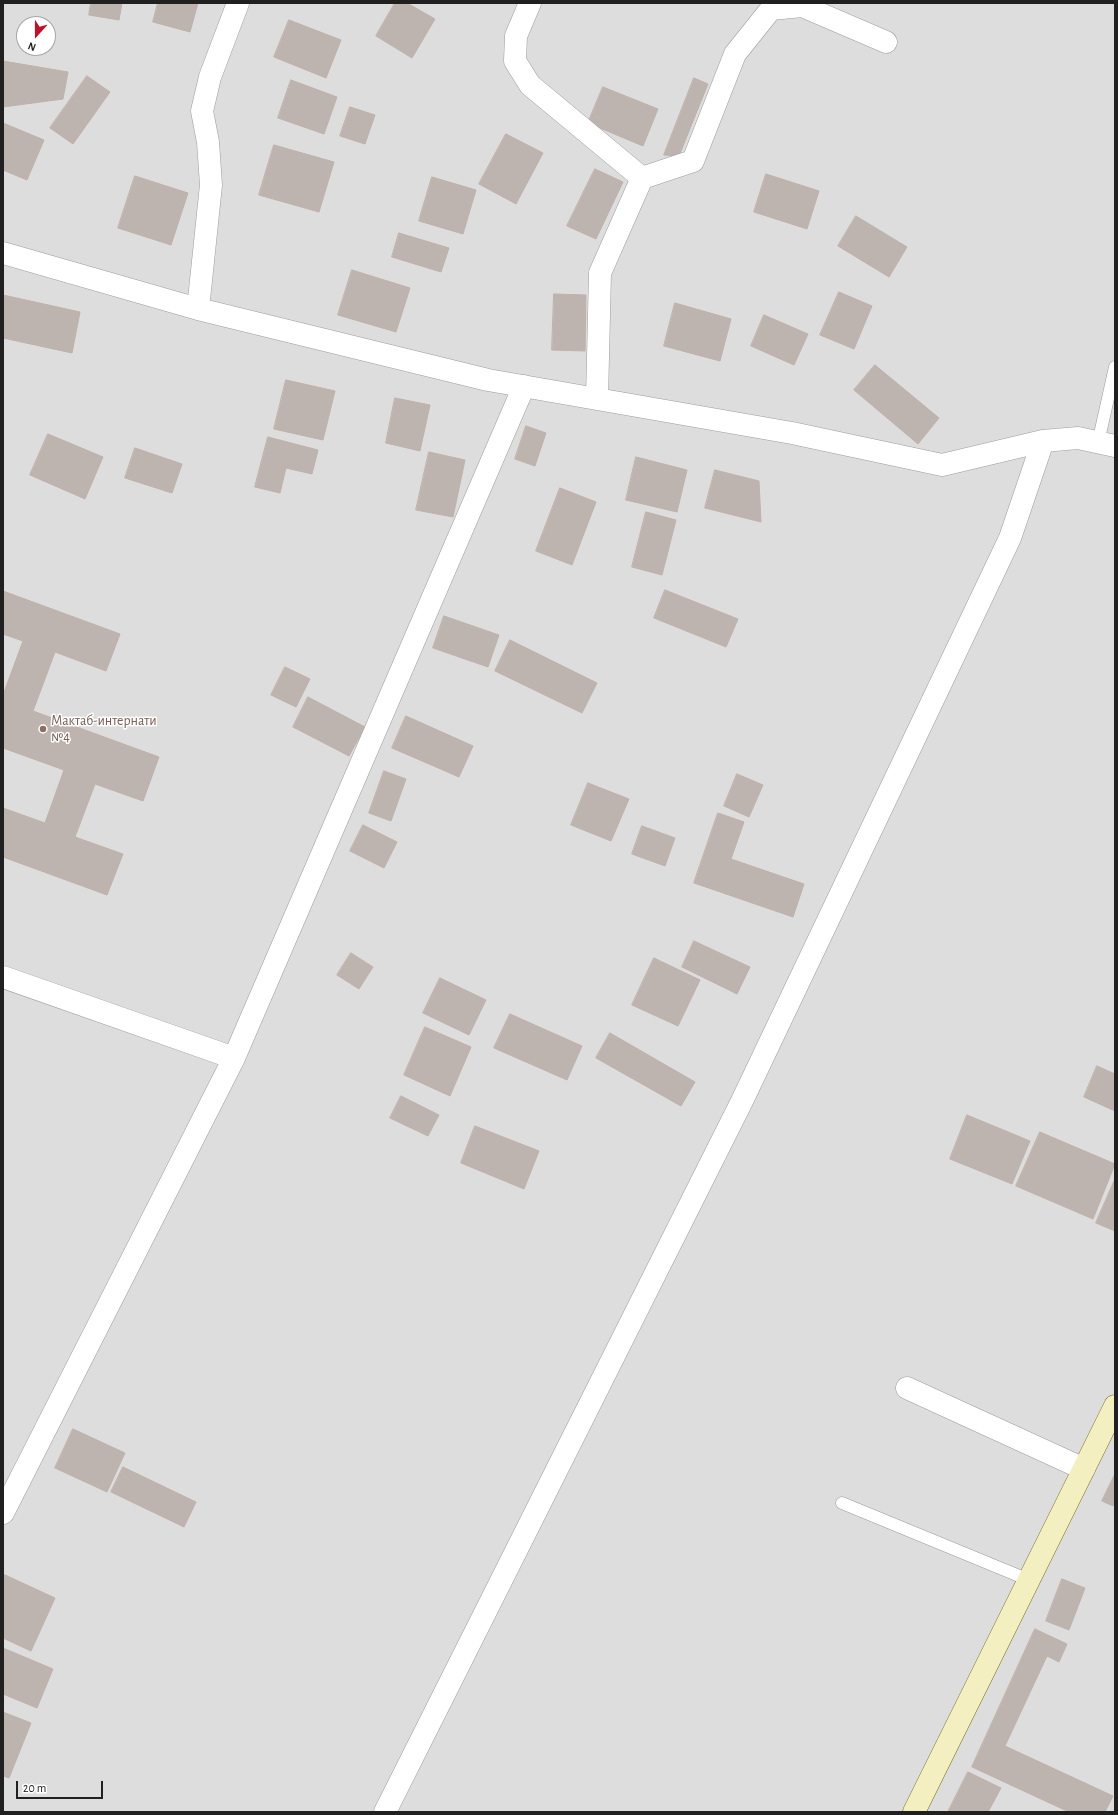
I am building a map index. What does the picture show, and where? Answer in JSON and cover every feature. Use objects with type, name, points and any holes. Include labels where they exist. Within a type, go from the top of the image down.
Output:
[{"type":"street","points":[[198,310],[211,185],[208,142],[202,110],[210,77],[238,3]]},
{"type":"street","points":[[530,3],[516,36],[515,61],[530,85],[642,178]]},
{"type":"street","points":[[597,399],[600,274],[642,178],[693,161],[735,54],[771,9],[802,6],[886,42]]},
{"type":"street","points":[[3,254],[198,310],[488,380],[792,433],[942,465],[1042,441],[1078,438],[1107,444]]},
{"type":"street","points":[[3,1513],[234,1058],[524,386]]},
{"type":"street","points":[[386,1812],[745,1094],[1010,538],[1042,441]]},
{"type":"street","points":[[3,977],[234,1058]]},
{"type":"street","points":[[907,1388],[1084,1469]]},
{"type":"street","points":[[914,1812],[1115,1406]]},
{"type":"lane","points":[[1107,444],[1115,367]]},
{"type":"lane","points":[[842,1502],[1029,1580]]},
{"type":"shaded area","points":[[3,3],[1115,3],[1115,1812],[3,1812]]},
{"type":"building","points":[[91,3],[122,3],[119,20],[89,15]]},
{"type":"building","points":[[158,3],[198,3],[190,32],[153,22]]},
{"type":"building","points":[[395,3],[407,3],[435,19],[412,58],[376,36]]},
{"type":"building","points":[[289,20],[341,40],[326,78],[274,57]]},
{"type":"building","points":[[3,61],[68,72],[63,99],[3,107]]},
{"type":"building","points":[[87,76],[110,92],[73,144],[50,128]]},
{"type":"building","points":[[694,78],[708,84],[679,156],[664,155]]},
{"type":"building","points":[[291,80],[337,97],[324,134],[278,118]]},
{"type":"building","points":[[603,87],[658,109],[643,146],[588,123]]},
{"type":"building","points":[[350,107],[375,115],[365,144],[340,136]]},
{"type":"building","points":[[3,123],[44,140],[27,180],[3,170]]},
{"type":"building","points":[[506,134],[543,153],[516,204],[479,184]]},
{"type":"building","points":[[274,145],[334,162],[319,212],[259,195]]},
{"type":"building","points":[[595,169],[623,182],[596,239],[567,226]]},
{"type":"building","points":[[766,174],[819,191],[807,229],[754,212]]},
{"type":"building","points":[[135,176],[188,193],[171,245],[118,228]]},
{"type":"building","points":[[432,177],[476,190],[463,234],[419,221]]},
{"type":"building","points":[[856,216],[907,247],[889,277],[838,246]]},
{"type":"building","points":[[399,233],[449,248],[441,272],[392,257]]},
{"type":"building","points":[[352,270],[410,288],[396,332],[338,315]]},
{"type":"building","points":[[839,292],[872,306],[854,349],[820,335]]},
{"type":"building","points":[[554,294],[586,295],[585,351],[552,350]]},
{"type":"building","points":[[3,295],[80,312],[72,353],[3,338]]},
{"type":"building","points":[[675,303],[731,319],[720,361],[664,346]]},
{"type":"building","points":[[764,315],[808,334],[794,365],[751,346]]},
{"type":"building","points":[[875,365],[939,418],[918,444],[854,390]]},
{"type":"building","points":[[286,380],[335,391],[323,440],[274,429]]},
{"type":"building","points":[[395,398],[430,405],[420,451],[386,443]]},
{"type":"building","points":[[526,426],[546,433],[535,466],[515,459]]},
{"type":"building","points":[[48,434],[103,457],[85,499],[30,475]]},
{"type":"building","points":[[268,437],[318,450],[312,474],[286,468],[280,493],[255,487]]},
{"type":"building","points":[[135,448],[182,464],[172,493],[125,478]]},
{"type":"building","points":[[429,452],[465,460],[453,517],[416,510]]},
{"type":"building","points":[[636,457],[687,470],[677,512],[626,500]]},
{"type":"building","points":[[715,470],[759,481],[761,522],[705,508]]},
{"type":"building","points":[[560,488],[596,502],[572,565],[536,551]]},
{"type":"building","points":[[646,512],[676,520],[662,575],[632,567]]},
{"type":"building","points":[[665,590],[738,619],[726,647],[654,618]]},
{"type":"building","name":"Мактаб-интернати №4","points":[[3,591],[120,634],[106,671],[55,652],[33,711],[159,757],[143,801],[95,784],[75,837],[123,854],[107,895],[3,857],[3,808],[45,823],[64,770],[3,748],[3,695],[23,641],[3,634]]},
{"type":"building","points":[[444,616],[499,635],[488,667],[433,648]]},
{"type":"building","points":[[510,640],[597,683],[582,713],[495,671]]},
{"type":"building","points":[[285,667],[310,679],[296,707],[271,695]]},
{"type":"building","points":[[308,697],[365,727],[349,756],[293,727]]},
{"type":"building","points":[[406,716],[473,746],[459,777],[392,748]]},
{"type":"building","points":[[384,771],[406,779],[391,821],[369,813]]},
{"type":"building","points":[[737,774],[763,785],[749,817],[724,806]]},
{"type":"building","points":[[588,783],[629,799],[611,841],[571,825]]},
{"type":"building","points":[[718,813],[744,822],[731,859],[804,884],[793,917],[694,883]]},
{"type":"building","points":[[363,825],[397,842],[384,868],[350,851]]},
{"type":"building","points":[[642,826],[675,838],[665,866],[632,854]]},
{"type":"building","points":[[694,941],[750,967],[737,994],[682,967]]},
{"type":"building","points":[[351,953],[373,967],[359,989],[337,975]]},
{"type":"building","points":[[654,958],[700,980],[678,1026],[632,1005]]},
{"type":"building","points":[[440,978],[486,1000],[469,1035],[423,1013]]},
{"type":"building","points":[[510,1014],[582,1046],[567,1080],[494,1048]]},
{"type":"building","points":[[425,1027],[471,1047],[450,1096],[404,1075]]},
{"type":"building","points":[[610,1033],[695,1082],[681,1106],[596,1058]]},
{"type":"building","points":[[1097,1066],[1115,1074],[1115,1111],[1084,1097]]},
{"type":"building","points":[[401,1096],[439,1115],[428,1136],[390,1118]]},
{"type":"building","points":[[967,1115],[1030,1141],[1012,1184],[950,1159]]},
{"type":"building","points":[[475,1126],[539,1151],[524,1189],[461,1163]]},
{"type":"building","points":[[1040,1132],[1115,1164],[1093,1219],[1016,1186]]},
{"type":"building","points":[[1115,1179],[1115,1231],[1096,1223]]},
{"type":"building","points":[[73,1429],[125,1453],[107,1492],[55,1468]]},
{"type":"building","points":[[123,1467],[196,1502],[184,1527],[111,1492]]},
{"type":"building","points":[[1115,1474],[1115,1501],[1113,1506],[1102,1501]]},
{"type":"building","points":[[3,1574],[55,1598],[31,1651],[3,1638]]},
{"type":"building","points":[[1062,1579],[1085,1588],[1069,1630],[1046,1621]]},
{"type":"building","points":[[1035,1629],[1067,1644],[1059,1662],[1047,1656],[1005,1746],[1113,1796],[1105,1812],[1069,1812],[972,1767]]},
{"type":"building","points":[[3,1648],[53,1669],[37,1708],[3,1694]]},
{"type":"building","points":[[3,1712],[31,1723],[9,1778],[3,1776]]},
{"type":"building","points":[[968,1772],[1001,1788],[988,1812],[948,1812]]},
{"type":"place","name":"Мактаб-интернати №4","points":[[43,729]]}]
